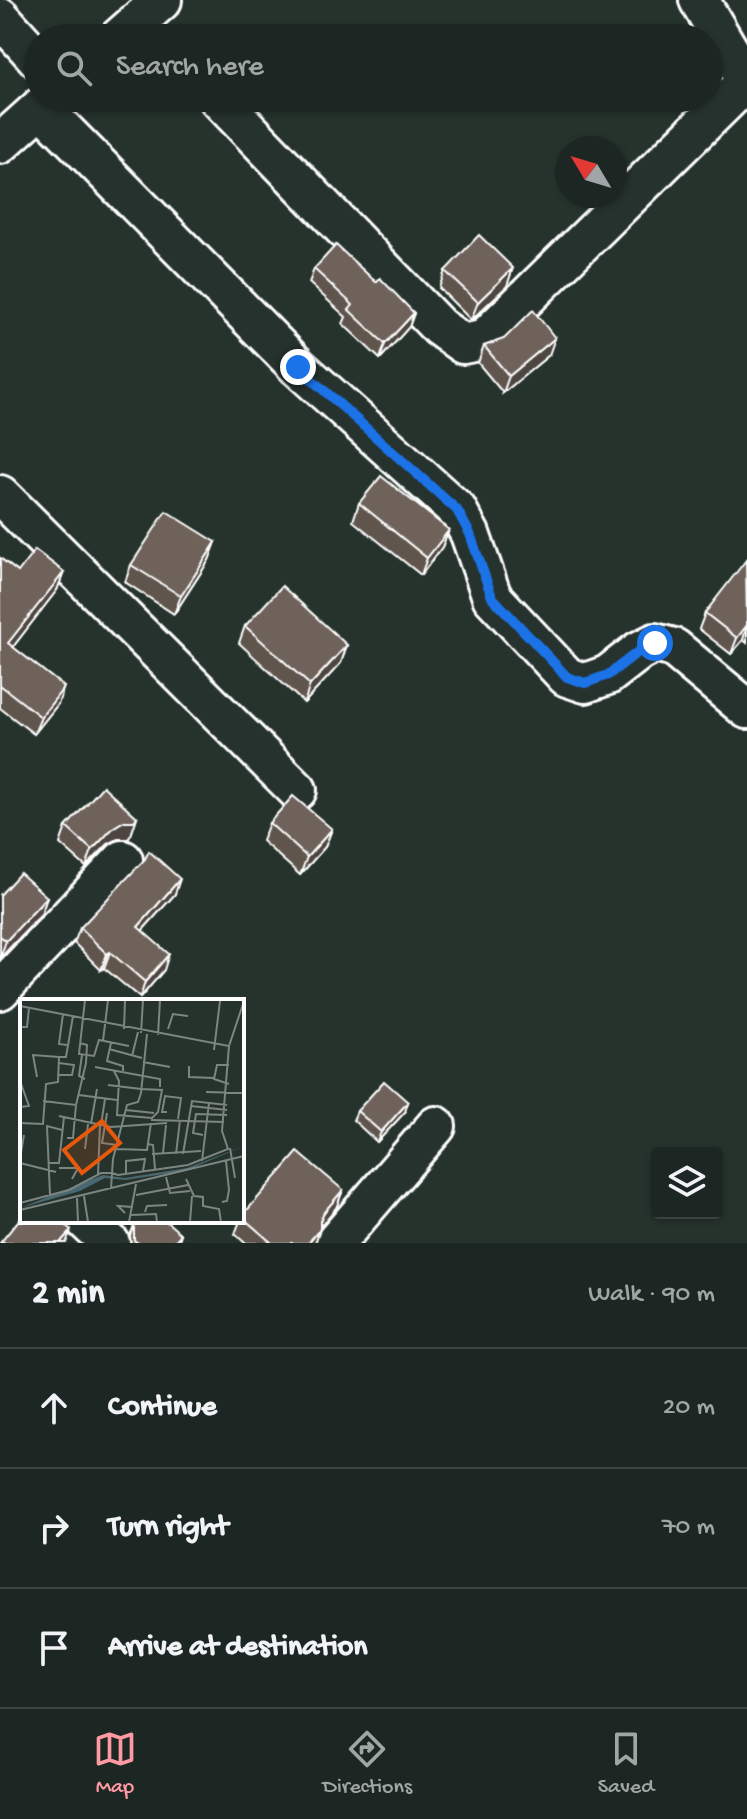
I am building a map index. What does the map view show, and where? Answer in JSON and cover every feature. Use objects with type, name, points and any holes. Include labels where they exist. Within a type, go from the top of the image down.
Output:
[{"type":"street","points":[[699,0],[713,24]]},
{"type":"street","points":[[0,17],[24,44]]},
{"type":"street","points":[[723,40],[747,81],[723,105]]},
{"type":"street","points":[[0,144],[36,112]]},
{"type":"street","points":[[55,112],[298,367],[457,510],[470,534],[492,597],[567,677],[585,683],[608,675],[655,643],[674,648],[747,709]]},
{"type":"street","points":[[232,112],[439,327],[463,344],[483,340],[715,112]]},
{"type":"street","points":[[0,495],[297,790]]},
{"type":"street","points":[[0,990],[123,860]]},
{"type":"street","points":[[335,1243],[436,1126]]},
{"type":"street","points":[[88,1223],[110,1243]]},
{"type":"building","points":[[479,235],[513,268],[478,302],[445,271]]},
{"type":"building","points":[[336,245],[376,282],[380,278],[414,313],[385,344],[349,310],[353,305],[314,269]]},
{"type":"building","points":[[533,310],[555,338],[509,376],[484,346],[504,339]]},
{"type":"building","points":[[381,476],[449,530],[427,558],[359,503]]},
{"type":"building","points":[[166,511],[216,542],[181,596],[131,565]]},
{"type":"building","points":[[35,550],[64,572],[8,643],[64,687],[41,717],[0,685],[0,558],[18,572]]},
{"type":"building","points":[[746,560],[747,625],[737,638],[705,613]]},
{"type":"building","points":[[282,586],[347,645],[310,685],[245,626]]},
{"type":"building","points":[[103,786],[137,817],[134,821],[124,821],[114,827],[92,850],[66,827]]},
{"type":"building","points":[[293,796],[332,829],[307,857],[269,823]]},
{"type":"building","points":[[149,851],[180,879],[138,927],[169,954],[145,982],[110,952],[107,954],[80,928]]},
{"type":"building","points":[[20,873],[47,897],[6,941],[0,936],[0,895]]},
{"type":"building","points":[[384,1081],[408,1102],[381,1132],[357,1111]]},
{"type":"building","points":[[298,1152],[343,1190],[324,1212],[320,1229],[308,1243],[272,1243],[244,1219],[244,1214]]},
{"type":"building","points":[[20,1218],[20,1223],[63,1223],[71,1230],[60,1243],[0,1243]]},
{"type":"building","points":[[136,1223],[168,1223],[181,1234],[173,1243],[138,1243],[134,1240]]},
{"type":"route","points":[[298,367],[457,510],[470,534],[492,597],[567,677],[585,683],[608,675],[655,643]]}]
